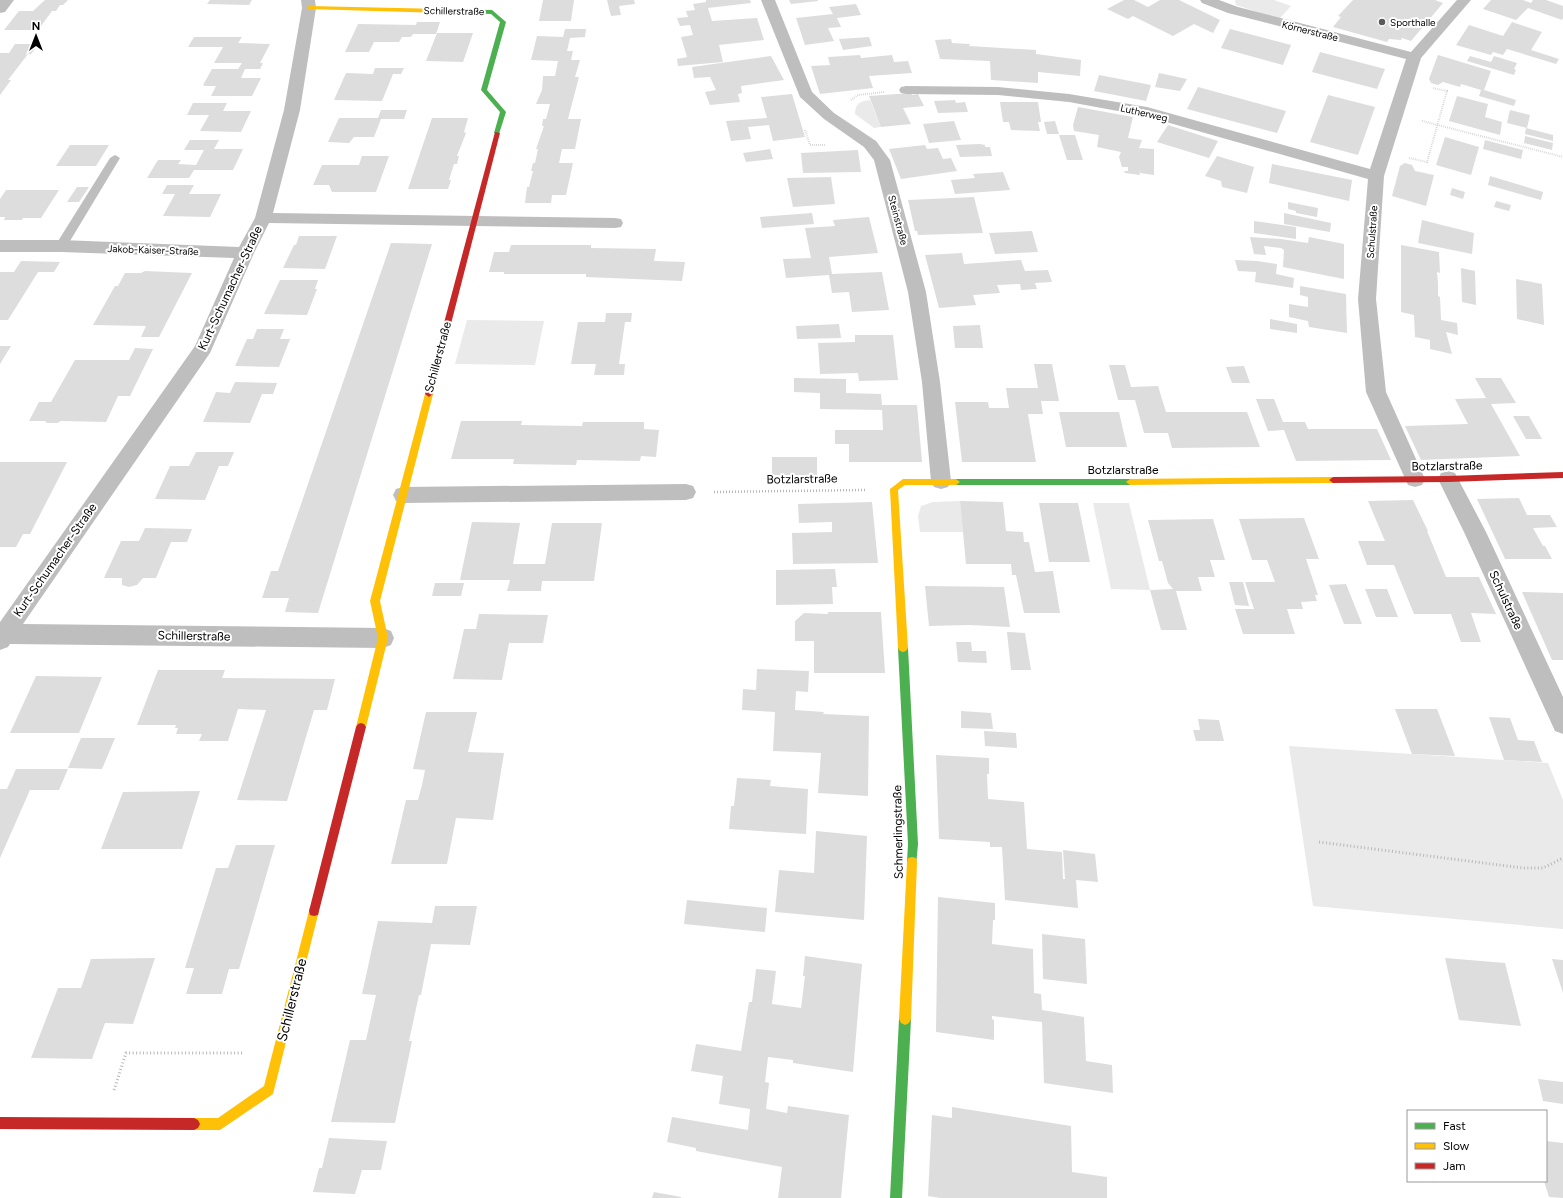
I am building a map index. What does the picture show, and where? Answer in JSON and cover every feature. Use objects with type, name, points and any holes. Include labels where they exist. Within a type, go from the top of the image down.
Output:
[{"type":"street","name":"Steinstraße","points":[[768,0],[805,94],[829,116],[870,144],[882,160],[917,292],[931,382],[941,481]]},
{"type":"street","name":"Körnerstraße","points":[[1207,0],[1247,14],[1414,57]]},
{"type":"street","name":"Schulstraße","points":[[1414,479],[1376,392],[1367,299],[1376,176],[1414,57],[1464,0]]},
{"type":"street","name":"Kurt-Schumacher-Straße","points":[[2,637],[203,348],[244,253],[263,218],[292,110],[308,4]]},
{"type":"street","name":"Schillerstraße","points":[[0,1123],[220,1124],[269,1090],[383,638],[375,601],[474,220],[504,112],[484,90],[503,22],[492,12],[308,4]]},
{"type":"street","name":"Lutherweg","points":[[906,90],[998,91],[1069,98],[1148,112],[1376,176]]},
{"type":"street","points":[[263,218],[615,222]]},
{"type":"street","name":"Jakob-Kaiser-Straße","points":[[0,246],[61,246],[244,253]]},
{"type":"street","name":"Botzlarstraße","points":[[894,489],[903,482],[941,481],[1168,482],[1448,479],[1563,475]]},
{"type":"street","name":"Schulstraße","points":[[1448,479],[1563,723]]},
{"type":"street","name":"Schmerlingstraße","points":[[894,489],[913,844],[896,1198]]},
{"type":"street","points":[[403,495],[686,492]]},
{"type":"street","name":"Schillerstraße","points":[[2,637],[383,638]]},
{"type":"lane","points":[[61,246],[115,158]]},
{"type":"path","points":[[1384,152],[1427,162],[1447,91],[1406,82]]},
{"type":"path","points":[[829,116],[858,95],[906,90]]},
{"type":"path","points":[[1396,114],[1563,157]]},
{"type":"path","name":"Botzlarstraße","points":[[686,492],[894,489]]},
{"type":"path","points":[[1319,842],[1523,868],[1543,868],[1563,858]]},
{"type":"path","points":[[102,1124],[126,1053],[278,1053]]},
{"type":"shaded area","points":[[1235,0],[1274,0],[1291,6],[1279,19],[1236,5]]},
{"type":"shaded area","points":[[870,100],[881,127],[874,128],[855,114],[856,107],[859,103]]},
{"type":"shaded area","points":[[467,320],[544,321],[535,365],[455,364]]},
{"type":"shaded area","points":[[960,501],[963,532],[920,532],[918,516],[921,506],[933,502]]},
{"type":"shaded area","points":[[1093,503],[1129,503],[1150,590],[1111,589]]},
{"type":"shaded area","points":[[1289,746],[1548,763],[1563,800],[1563,929],[1313,906]]},
{"type":"building","points":[[45,0],[68,0],[63,5],[60,5],[56,11],[52,11],[38,30],[4,30],[19,11],[33,11]]},
{"type":"building","points":[[210,0],[252,0],[249,5],[207,4]]},
{"type":"building","points":[[543,0],[574,0],[571,21],[539,21]]},
{"type":"building","points":[[607,0],[634,0],[635,4],[619,6],[621,15],[611,16]]},
{"type":"building","points":[[706,0],[750,0],[751,3],[708,8],[712,21],[757,18],[764,40],[719,45],[723,62],[678,66],[677,59],[687,57],[681,37],[693,35],[690,25],[680,26],[677,18],[688,17],[686,11],[695,10],[693,4],[706,2]]},
{"type":"building","points":[[789,0],[818,0],[818,1],[791,4]]},
{"type":"building","points":[[1124,0],[1134,0],[1148,7],[1160,0],[1179,0],[1220,20],[1213,33],[1194,24],[1173,36],[1133,16],[1128,19],[1107,9]]},
{"type":"building","name":"Sporthalle","points":[[1353,0],[1435,0],[1443,3],[1411,41],[1402,38],[1401,40],[1389,39],[1387,42],[1333,27],[1341,17],[1338,16]]},
{"type":"building","points":[[1491,0],[1523,0],[1531,3],[1533,0],[1546,0],[1563,6],[1563,18],[1562,20],[1528,8],[1516,20],[1483,9]]},
{"type":"building","points":[[856,4],[861,15],[837,18],[841,27],[828,28],[834,41],[805,45],[796,18],[833,14],[829,7]]},
{"type":"building","points":[[417,22],[440,22],[436,34],[413,34],[411,37],[402,37],[399,42],[374,42],[369,52],[345,52],[358,24],[416,25]]},
{"type":"building","points":[[1512,22],[1542,32],[1531,50],[1559,59],[1556,64],[1507,49],[1503,55],[1493,52],[1491,55],[1456,45],[1469,25],[1503,36]]},
{"type":"building","points":[[565,29],[586,29],[585,37],[570,38],[567,51],[573,51],[571,60],[580,60],[575,77],[579,77],[568,119],[581,119],[575,149],[562,149],[559,163],[573,163],[566,195],[552,195],[551,203],[525,203],[527,187],[529,187],[533,171],[531,171],[533,163],[535,163],[538,149],[536,149],[544,126],[542,126],[543,119],[546,119],[550,104],[536,104],[542,90],[543,76],[555,76],[558,61],[531,60],[537,36],[563,37]]},
{"type":"building","points":[[1230,29],[1291,45],[1283,65],[1221,48]]},
{"type":"building","points":[[437,33],[473,33],[463,62],[426,61]]},
{"type":"building","points":[[194,37],[242,37],[238,43],[270,44],[260,63],[263,63],[260,69],[245,69],[241,78],[261,78],[252,96],[211,96],[216,86],[203,85],[212,69],[238,69],[242,63],[214,63],[223,47],[188,47]]},
{"type":"building","points":[[869,37],[872,46],[843,50],[839,39]]},
{"type":"building","points":[[951,39],[952,43],[970,44],[969,46],[1036,50],[1036,54],[1081,60],[1080,76],[1038,72],[1038,83],[991,80],[990,61],[940,59],[935,40]]},
{"type":"building","points":[[15,44],[39,44],[31,54],[28,54],[8,80],[11,80],[0,95],[0,53],[9,53]]},
{"type":"building","points":[[1320,52],[1385,69],[1377,89],[1312,72]]},
{"type":"building","points":[[860,55],[861,58],[892,55],[894,62],[908,61],[912,73],[869,76],[873,88],[820,94],[811,66],[830,65],[828,57]]},
{"type":"building","points":[[1438,55],[1491,71],[1484,90],[1516,100],[1514,106],[1479,96],[1481,90],[1461,84],[1460,87],[1443,82],[1438,85],[1431,83],[1429,79]]},
{"type":"building","points":[[771,56],[784,80],[741,86],[742,93],[738,94],[740,102],[710,105],[705,92],[716,90],[710,77],[694,78],[692,67]]},
{"type":"building","points":[[1470,56],[1491,62],[1494,56],[1517,63],[1514,69],[1516,70],[1514,75],[1467,61]]},
{"type":"building","points":[[375,68],[404,68],[401,74],[393,74],[382,101],[334,100],[346,73],[373,74]]},
{"type":"building","points":[[1159,73],[1187,79],[1180,91],[1155,87]]},
{"type":"building","points":[[1099,75],[1151,85],[1146,101],[1094,91]]},
{"type":"building","points":[[1198,87],[1286,111],[1277,133],[1187,109]]},
{"type":"building","points":[[911,93],[912,95],[918,94],[924,106],[903,108],[911,124],[881,127],[869,96]]},
{"type":"building","points":[[792,94],[805,137],[773,141],[769,125],[748,127],[751,139],[731,141],[726,121],[767,118],[761,97]]},
{"type":"building","points":[[1328,95],[1375,107],[1358,155],[1310,142]]},
{"type":"building","points":[[1457,96],[1488,104],[1485,117],[1502,122],[1500,135],[1449,121]]},
{"type":"building","points":[[955,100],[956,103],[965,102],[968,112],[938,113],[934,101]]},
{"type":"building","points":[[1000,102],[1038,102],[1041,122],[1038,122],[1040,131],[1011,130],[1009,122],[1003,122]]},
{"type":"building","points":[[193,103],[227,103],[223,111],[251,111],[241,132],[200,131],[209,115],[187,115]]},
{"type":"building","points":[[1078,107],[1133,117],[1128,138],[1142,140],[1139,148],[1154,149],[1154,175],[1140,173],[1139,168],[1140,175],[1125,173],[1124,171],[1128,171],[1128,167],[1122,167],[1119,157],[1121,152],[1097,147],[1099,135],[1074,131],[1073,125]]},
{"type":"building","points":[[381,110],[407,110],[404,119],[381,119],[374,137],[354,137],[349,143],[328,142],[339,118],[378,118]]},
{"type":"building","points":[[1510,110],[1530,115],[1527,128],[1507,123]]},
{"type":"building","points":[[432,118],[468,118],[464,132],[466,133],[457,156],[459,156],[457,164],[454,164],[448,189],[408,189]]},
{"type":"building","points":[[954,121],[961,140],[929,143],[923,124]]},
{"type":"building","points":[[1055,121],[1059,134],[1047,134],[1044,122]]},
{"type":"building","points":[[1168,125],[1218,141],[1209,158],[1157,142]]},
{"type":"building","points":[[1526,128],[1553,135],[1553,141],[1525,134]]},
{"type":"building","points":[[1059,135],[1075,135],[1083,160],[1067,160]]},
{"type":"building","points":[[1525,136],[1553,143],[1552,150],[1524,143]]},
{"type":"building","points":[[1445,137],[1479,147],[1471,175],[1436,165]]},
{"type":"building","points":[[190,140],[219,140],[214,149],[243,149],[233,170],[194,170],[189,178],[147,178],[158,160],[181,160],[178,164],[196,165],[204,150],[184,150]]},
{"type":"building","points":[[1485,140],[1523,150],[1521,159],[1483,149]]},
{"type":"building","points":[[70,145],[109,145],[96,166],[56,166]]},
{"type":"building","points":[[925,145],[927,149],[938,148],[943,159],[951,158],[957,171],[901,179],[889,149]]},
{"type":"building","points":[[956,145],[985,145],[985,147],[990,147],[992,156],[960,157]]},
{"type":"building","points":[[770,149],[773,159],[746,162],[743,153]]},
{"type":"building","points":[[858,150],[861,172],[803,173],[801,153]]},
{"type":"building","points":[[362,156],[389,156],[376,192],[332,192],[329,185],[313,185],[322,165],[359,165]]},
{"type":"building","points":[[1217,156],[1254,167],[1247,193],[1222,187],[1221,181],[1205,176]]},
{"type":"building","points":[[1405,163],[1412,165],[1415,171],[1434,175],[1426,206],[1392,196],[1400,166]]},
{"type":"building","points":[[1272,164],[1352,180],[1349,201],[1269,183]]},
{"type":"building","points":[[1003,172],[1010,190],[955,194],[951,180],[975,178],[973,174]]},
{"type":"building","points":[[1490,176],[1543,192],[1541,200],[1488,185]]},
{"type":"building","points":[[831,177],[835,204],[793,207],[787,178]]},
{"type":"building","points":[[167,185],[194,185],[189,194],[221,194],[210,217],[163,216],[175,194],[162,194]]},
{"type":"building","points":[[77,187],[89,187],[79,202],[67,202]]},
{"type":"building","points":[[1452,188],[1465,192],[1463,199],[1450,195]]},
{"type":"building","points":[[6,190],[59,190],[41,218],[4,220],[5,217],[0,217],[0,199]]},
{"type":"building","points":[[974,197],[983,233],[918,235],[917,231],[915,231],[908,200]]},
{"type":"building","points":[[1496,201],[1511,205],[1509,211],[1494,207]]},
{"type":"building","points":[[1288,202],[1318,208],[1317,217],[1296,213],[1296,211],[1288,209]]},
{"type":"building","points":[[812,213],[814,224],[762,228],[760,217]]},
{"type":"building","points":[[1284,213],[1331,223],[1330,232],[1284,224]]},
{"type":"building","points":[[869,217],[878,253],[829,257],[832,274],[882,272],[889,310],[852,312],[849,292],[832,293],[829,275],[786,278],[783,259],[811,258],[805,228],[835,226],[833,220]]},
{"type":"building","points":[[1422,220],[1474,233],[1472,254],[1418,243]]},
{"type":"building","points":[[1254,221],[1296,227],[1296,239],[1254,233]]},
{"type":"building","points":[[1032,231],[1038,252],[995,254],[989,233]]},
{"type":"building","points":[[299,236],[337,236],[325,269],[283,268],[294,245],[296,245]]},
{"type":"building","points":[[1250,237],[1281,239],[1308,243],[1309,237],[1344,244],[1344,279],[1283,267],[1284,250],[1281,248],[1264,246],[1266,255],[1254,254]]},
{"type":"building","points":[[391,243],[432,244],[318,613],[285,612],[289,598],[262,598],[271,571],[278,571]]},
{"type":"building","points":[[511,245],[591,245],[591,248],[656,249],[654,261],[685,262],[682,281],[586,277],[586,274],[504,274],[504,272],[489,272],[494,252],[509,252]]},
{"type":"building","points":[[1401,245],[1439,252],[1440,273],[1437,272],[1441,320],[1457,323],[1458,335],[1446,332],[1452,354],[1430,349],[1430,340],[1415,337],[1414,315],[1401,312]]},
{"type":"building","points":[[962,253],[964,264],[1021,260],[1025,271],[1048,270],[1052,282],[1035,283],[1037,289],[1021,290],[1020,284],[997,285],[1000,293],[973,295],[976,305],[939,308],[925,255]]},
{"type":"building","points":[[1235,260],[1277,264],[1276,274],[1294,278],[1293,288],[1255,282],[1256,272],[1238,271]]},
{"type":"building","points":[[21,261],[60,262],[54,272],[38,272],[8,320],[0,320],[0,272],[14,272]]},
{"type":"building","points":[[1461,268],[1475,271],[1476,305],[1462,302]]},
{"type":"building","points":[[145,271],[192,273],[159,337],[141,337],[146,326],[93,325],[115,286],[118,286],[125,273],[141,273]]},
{"type":"building","points":[[1516,279],[1542,284],[1544,325],[1517,319]]},
{"type":"building","points":[[280,280],[318,280],[315,289],[317,289],[307,315],[264,314]]},
{"type":"building","points":[[1300,286],[1346,294],[1347,333],[1309,327],[1308,321],[1289,317],[1289,304],[1308,307],[1308,297],[1300,295]]},
{"type":"building","points":[[606,313],[632,313],[631,322],[625,322],[619,364],[625,364],[624,375],[594,375],[596,364],[571,364],[578,322],[605,322]]},
{"type":"building","points":[[1270,319],[1297,324],[1297,333],[1270,329]]},
{"type":"building","points":[[839,324],[841,338],[797,339],[796,326]]},
{"type":"building","points":[[980,325],[983,348],[955,348],[953,326]]},
{"type":"building","points":[[257,329],[284,329],[280,339],[290,339],[279,367],[235,366],[247,339],[253,339]]},
{"type":"building","points":[[855,335],[893,335],[898,380],[859,381],[858,373],[820,374],[818,343],[855,342]]},
{"type":"building","points":[[0,346],[11,346],[0,364]]},
{"type":"building","points":[[135,348],[153,349],[130,396],[118,396],[106,422],[61,421],[57,423],[47,423],[45,421],[29,421],[39,402],[51,402],[75,360],[129,360]]},
{"type":"building","points":[[1034,364],[1052,364],[1059,401],[1041,401],[1043,414],[1028,414],[1036,462],[962,462],[955,402],[988,402],[989,408],[1009,408],[1006,388],[1038,388]]},
{"type":"building","points":[[1109,365],[1125,365],[1131,387],[1158,386],[1166,412],[1247,412],[1260,447],[1172,448],[1168,433],[1144,433],[1135,400],[1118,400]]},
{"type":"building","points":[[1244,366],[1250,383],[1232,383],[1226,367]]},
{"type":"building","points":[[794,378],[846,379],[846,393],[881,394],[882,405],[917,405],[922,462],[849,462],[849,444],[835,444],[835,430],[883,430],[882,410],[820,409],[820,393],[794,392]]},
{"type":"building","points":[[1475,378],[1501,378],[1516,403],[1491,404],[1520,456],[1421,460],[1405,426],[1468,424],[1455,399],[1486,398]]},
{"type":"building","points":[[235,382],[277,383],[273,394],[262,394],[250,423],[203,422],[216,392],[230,393]]},
{"type":"building","points":[[1256,399],[1274,399],[1283,422],[1305,422],[1308,429],[1377,429],[1391,460],[1296,461],[1284,430],[1268,431]]},
{"type":"building","points":[[1059,412],[1119,412],[1127,447],[1066,447]]},
{"type":"building","points":[[1513,416],[1529,416],[1542,439],[1526,439]]},
{"type":"building","points":[[461,421],[522,421],[521,425],[582,426],[583,422],[644,422],[644,429],[659,430],[656,457],[641,456],[640,461],[577,460],[576,465],[513,464],[514,459],[451,459]]},
{"type":"building","points":[[196,452],[234,452],[228,466],[219,466],[205,500],[155,499],[170,466],[189,466]]},
{"type":"building","points":[[772,457],[817,457],[817,475],[772,475]]},
{"type":"building","points":[[0,462],[67,462],[30,534],[23,534],[16,547],[0,547]]},
{"type":"building","points":[[1519,498],[1527,515],[1550,515],[1557,527],[1533,528],[1552,559],[1505,559],[1477,499]]},
{"type":"building","points":[[1413,500],[1428,531],[1446,577],[1479,577],[1496,614],[1471,613],[1481,642],[1461,642],[1451,614],[1414,614],[1394,565],[1367,565],[1358,541],[1385,541],[1368,501]]},
{"type":"building","points":[[960,501],[1003,502],[1006,531],[1023,532],[1024,542],[1029,542],[1035,572],[1053,571],[1060,613],[1024,613],[1016,575],[1012,575],[1011,564],[966,564]]},
{"type":"building","points":[[872,502],[878,563],[793,564],[792,533],[832,532],[832,522],[799,523],[798,504]]},
{"type":"building","points":[[1039,503],[1078,503],[1090,562],[1049,562]]},
{"type":"building","points":[[1304,518],[1319,559],[1306,559],[1318,595],[1315,595],[1317,601],[1301,602],[1303,609],[1287,609],[1295,634],[1243,634],[1235,609],[1254,609],[1245,582],[1275,582],[1267,560],[1252,560],[1239,519]]},
{"type":"building","points":[[1213,519],[1225,560],[1210,560],[1215,577],[1198,577],[1202,591],[1176,591],[1187,630],[1161,630],[1150,590],[1173,589],[1168,583],[1162,561],[1159,561],[1148,520]]},
{"type":"building","points":[[472,522],[520,523],[513,564],[545,564],[552,523],[602,523],[594,581],[542,581],[541,591],[507,591],[510,580],[460,580]]},
{"type":"building","points":[[145,528],[192,529],[187,542],[171,542],[156,578],[143,578],[137,585],[129,587],[122,585],[122,578],[104,578],[121,541],[139,541]]},
{"type":"building","points":[[835,569],[837,587],[832,587],[833,604],[776,605],[776,570]]},
{"type":"building","points":[[1229,582],[1243,582],[1249,606],[1235,605]]},
{"type":"building","points":[[435,583],[464,583],[461,596],[432,596]]},
{"type":"building","points":[[1346,584],[1362,624],[1344,624],[1329,585]]},
{"type":"building","points":[[925,586],[1004,587],[1010,627],[969,625],[929,626]]},
{"type":"building","points":[[1365,589],[1387,589],[1398,617],[1376,617]]},
{"type":"building","points":[[1522,592],[1563,593],[1563,660],[1552,660]]},
{"type":"building","points":[[828,612],[881,612],[885,673],[814,673],[814,641],[795,641],[795,621],[804,613],[828,614]]},
{"type":"building","points":[[479,614],[548,615],[543,643],[509,643],[502,680],[453,679],[464,629],[476,629]]},
{"type":"building","points":[[1007,632],[1025,633],[1031,670],[1011,670]]},
{"type":"building","points":[[956,642],[971,642],[972,651],[986,651],[987,663],[958,662]]},
{"type":"building","points":[[757,669],[809,671],[808,692],[796,691],[795,710],[824,712],[823,714],[869,716],[868,796],[818,793],[821,753],[773,751],[775,712],[742,710],[743,689],[756,690]]},
{"type":"building","points":[[158,670],[225,670],[222,678],[335,679],[327,710],[314,710],[287,801],[237,800],[266,710],[238,709],[228,741],[199,741],[202,734],[176,734],[178,728],[175,728],[176,725],[137,725]]},
{"type":"building","points":[[36,676],[102,677],[79,733],[10,733]]},
{"type":"building","points":[[1395,709],[1437,709],[1455,756],[1412,754]]},
{"type":"building","points":[[961,711],[991,713],[993,729],[961,728]]},
{"type":"building","points":[[426,712],[477,712],[468,752],[504,753],[493,820],[456,818],[447,864],[391,864],[406,800],[418,800],[422,785],[425,770],[413,769]]},
{"type":"building","points":[[1489,717],[1510,718],[1518,740],[1534,741],[1542,762],[1504,760]]},
{"type":"building","points":[[1198,719],[1219,720],[1224,741],[1196,741],[1193,730],[1200,730]]},
{"type":"building","points":[[984,731],[1016,733],[1017,748],[985,746]]},
{"type":"building","points":[[81,738],[115,738],[102,769],[68,768]]},
{"type":"building","points":[[936,755],[989,758],[989,774],[987,774],[988,799],[1024,802],[1027,849],[1062,852],[1063,879],[1065,879],[1063,850],[1095,854],[1098,882],[1076,880],[1078,908],[1005,900],[1002,847],[990,847],[990,842],[939,839]]},
{"type":"building","points":[[16,769],[68,769],[59,790],[30,790],[0,858],[0,789],[7,789]]},
{"type":"building","points":[[737,778],[771,780],[770,786],[808,789],[806,834],[729,829],[731,806],[734,806]]},
{"type":"building","points":[[200,791],[182,849],[101,849],[123,792]]},
{"type":"building","points":[[816,831],[867,836],[864,920],[775,912],[779,870],[814,873]]},
{"type":"building","points":[[236,845],[275,845],[239,969],[229,969],[222,994],[186,994],[194,968],[185,968],[216,868],[228,868]]},
{"type":"building","points":[[938,897],[995,903],[995,920],[993,920],[992,944],[1033,949],[1034,993],[1041,994],[1042,1010],[1084,1017],[1086,1061],[1112,1065],[1113,1093],[1044,1083],[1042,1022],[992,1016],[992,1019],[994,1020],[994,1040],[936,1032]]},
{"type":"building","points":[[687,900],[767,908],[765,932],[684,924]]},
{"type":"building","points":[[435,906],[477,906],[470,945],[431,944],[421,995],[419,995],[409,1041],[412,1041],[395,1123],[331,1122],[350,1040],[366,1040],[376,995],[362,994],[378,921],[432,923]]},
{"type":"building","points":[[1042,934],[1085,939],[1087,984],[1043,979]]},
{"type":"building","points":[[805,956],[862,964],[853,1072],[793,1063],[793,1060],[768,1057],[765,1082],[769,1083],[766,1109],[787,1113],[788,1106],[849,1115],[841,1198],[778,1198],[782,1167],[696,1151],[696,1148],[667,1142],[672,1117],[748,1130],[750,1109],[719,1104],[723,1076],[691,1071],[696,1044],[741,1051],[749,1002],[752,1002],[756,969],[776,971],[772,1004],[801,1008],[805,976],[803,976]]},
{"type":"building","points":[[155,958],[133,1024],[105,1023],[92,1059],[31,1058],[58,988],[81,988],[91,959]]},
{"type":"building","points":[[1445,958],[1505,963],[1521,1026],[1459,1020]]},
{"type":"building","points":[[1552,959],[1563,960],[1563,993]]},
{"type":"building","points":[[1538,1079],[1563,1082],[1563,1104],[1543,1101]]},
{"type":"building","points":[[952,1107],[1071,1126],[1072,1172],[1107,1177],[1107,1198],[940,1198],[928,1196],[932,1115],[952,1118]]},
{"type":"building","points":[[329,1138],[387,1141],[381,1170],[362,1170],[355,1194],[313,1192],[319,1168],[322,1168]]},
{"type":"building","points":[[1547,1141],[1563,1143],[1563,1198],[1549,1197],[1544,1182],[1547,1182]]},
{"type":"building","points":[[654,1192],[681,1197],[681,1198],[652,1198]]},
{"type":"traffic: fast","points":[[443,11],[492,12],[503,22],[484,90],[503,112],[497,133]]},
{"type":"traffic: fast","points":[[956,482],[1130,482]]},
{"type":"traffic: fast","points":[[903,648],[913,844],[912,862]]},
{"type":"traffic: fast","points":[[896,1198],[905,1019]]},
{"type":"traffic: slow","points":[[309,8],[443,11]]},
{"type":"traffic: slow","points":[[361,727],[383,638],[375,601],[429,394]]},
{"type":"traffic: slow","points":[[1130,482],[1333,480]]},
{"type":"traffic: slow","points":[[903,648],[894,489],[903,482],[956,482]]},
{"type":"traffic: slow","points":[[905,1019],[912,862]]},
{"type":"traffic: slow","points":[[194,1124],[220,1124],[269,1090],[314,911]]},
{"type":"traffic: jam","points":[[429,394],[497,133]]},
{"type":"traffic: jam","points":[[1333,480],[1448,479],[1563,475]]},
{"type":"traffic: jam","points":[[314,911],[361,727]]},
{"type":"traffic: jam","points":[[0,1123],[194,1124]]},
{"type":"place","name":"Sporthalle","points":[[1382,22]]}]
